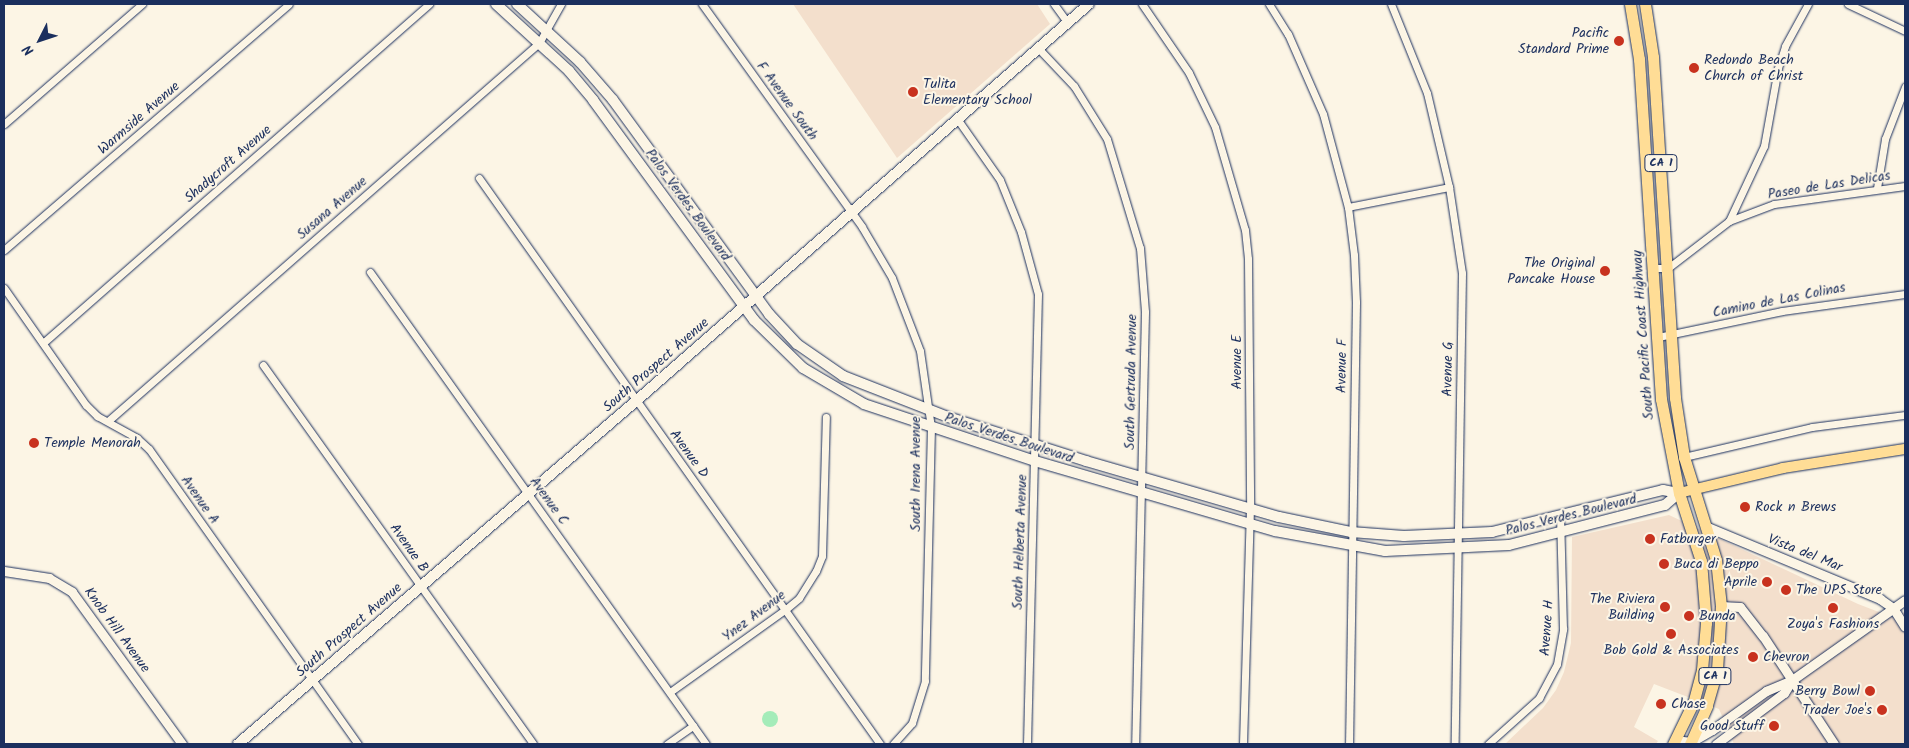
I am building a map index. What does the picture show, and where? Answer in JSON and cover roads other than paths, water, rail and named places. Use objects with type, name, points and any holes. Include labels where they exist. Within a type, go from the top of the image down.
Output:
[{"type":"highway","name":"South Pacific Coast Highway","points":[[1630,4],[1639,59],[1662,408],[1679,493],[1703,572],[1706,623],[1702,670],[1693,703],[1674,742]]},
{"type":"highway","name":"South Pacific Coast Highway","points":[[1645,4],[1653,57],[1668,268],[1670,334],[1684,457],[1716,560],[1721,606],[1717,670],[1707,706],[1690,743]]},
{"type":"highway","points":[[1703,572],[1710,575],[1712,602],[1721,606]]},
{"type":"main road","name":"Palos Verdes Boulevard","points":[[496,4],[569,71],[593,100],[743,306],[777,345],[803,368],[832,387],[864,404],[1035,461],[1142,494],[1282,533],[1385,551],[1509,545],[1562,534],[1668,504],[1679,493]]},
{"type":"main road","name":"Palos Verdes Boulevard","points":[[517,4],[580,62],[613,100],[755,297],[797,344],[843,376],[929,410],[1250,508],[1351,532],[1404,536],[1492,532],[1560,517],[1663,490],[1679,493],[1792,466],[1905,449]]},
{"type":"main road","name":"South Prospect Avenue","points":[[238,744],[636,402],[743,306],[1039,50],[1067,22],[1089,4]]},
{"type":"street","points":[[4,124],[142,4]]},
{"type":"street","name":"Warmside Avenue","points":[[4,250],[289,4]]},
{"type":"street","name":"Shadycroft Avenue","points":[[43,343],[428,4]]},
{"type":"street","name":"Susana Avenue","points":[[108,421],[539,43],[562,4]]},
{"type":"street","name":"F Avenue South","points":[[702,4],[851,213]]},
{"type":"street","points":[[1054,4],[1067,22]]},
{"type":"street","name":"Avenue E","points":[[1142,4],[1189,72],[1215,127],[1245,230],[1248,259],[1250,523],[1243,744]]},
{"type":"street","name":"Avenue F","points":[[1269,4],[1288,34],[1323,114],[1348,207],[1356,302],[1349,744]]},
{"type":"street","name":"Avenue G","points":[[1392,4],[1427,93],[1449,187],[1462,273],[1455,744]]},
{"type":"street","points":[[1653,268],[1668,268],[1729,222],[1764,146],[1778,68],[1785,46],[1808,4]]},
{"type":"street","points":[[1848,4],[1905,31]]},
{"type":"street","name":"South Gertruda Avenue","points":[[1039,50],[1074,86],[1107,139],[1140,248],[1146,312],[1135,744]]},
{"type":"street","points":[[1877,188],[1885,139],[1905,86]]},
{"type":"street","name":"South Helberta Avenue","points":[[958,120],[1000,180],[1022,232],[1038,294],[1036,444],[1027,744]]},
{"type":"street","name":"Avenue D","points":[[479,178],[880,744]]},
{"type":"street","name":"Paseo de Las Delicas","points":[[1729,222],[1774,204],[1877,188],[1905,186]]},
{"type":"street","points":[[1348,207],[1449,187]]},
{"type":"street","name":"South Irena Avenue","points":[[851,213],[892,278],[920,351],[932,427],[925,681],[912,723],[893,744]]},
{"type":"street","name":"Avenue C","points":[[370,272],[706,744]]},
{"type":"street","name":"Avenue A","points":[[4,288],[86,405],[97,416],[137,438],[148,449],[358,744]]},
{"type":"street","name":"Camino de Las Colinas","points":[[1658,337],[1844,300],[1905,294]]},
{"type":"street","name":"Avenue B","points":[[264,365],[533,744]]},
{"type":"street","points":[[1684,457],[1812,427],[1905,415]]},
{"type":"street","name":"Ynez Avenue","points":[[670,692],[786,609],[809,583],[822,556],[826,417]]},
{"type":"street","name":"Avenue H","points":[[1488,744],[1539,698],[1557,664],[1563,630],[1562,534],[1560,517]]},
{"type":"street","name":"Vista del Mar","points":[[1705,526],[1863,592],[1893,608]]},
{"type":"street","name":"Knob Hill Avenue","points":[[4,570],[60,582],[80,600],[182,744]]},
{"type":"street","points":[[1674,742],[1690,743],[1766,691],[1792,680],[1905,600]]},
{"type":"street","points":[[1721,606],[1740,607],[1792,680],[1834,744]]},
{"type":"street","points":[[1893,608],[1905,627]]},
{"type":"street","points":[[1716,744],[1784,693],[1792,680]]},
{"type":"street","points":[[667,744],[693,726]]},
{"type":"place","name":"Pacific Standard Prime","points":[[1619,41]]},
{"type":"place","name":"Redondo Beach Church of Christ","points":[[1694,68]]},
{"type":"place","name":"Tulita Elementary School","points":[[913,92]]},
{"type":"place","name":"The Original Pancake House","points":[[1605,271]]},
{"type":"place","name":"Temple Menorah","points":[[34,443]]},
{"type":"place","name":"Rock n Brews","points":[[1745,507]]},
{"type":"place","name":"Fatburger","points":[[1650,539]]},
{"type":"place","name":"Buca di Beppo","points":[[1664,564]]},
{"type":"place","name":"Aprile","points":[[1767,582]]},
{"type":"place","name":"The UPS Store","points":[[1786,590]]},
{"type":"place","name":"The Riviera Building","points":[[1665,607]]},
{"type":"place","name":"Zoya's Fashions","points":[[1833,608]]},
{"type":"place","name":"Bunda","points":[[1689,616]]},
{"type":"place","name":"Bob Gold & Associates","points":[[1671,634]]},
{"type":"place","name":"Chevron","points":[[1753,657]]},
{"type":"place","name":"Berry Bowl","points":[[1870,691]]},
{"type":"place","name":"Chase","points":[[1661,704]]},
{"type":"place","name":"Trader Joe's","points":[[1882,710]]},
{"type":"place","name":"Good Stuff","points":[[1774,726]]}]
